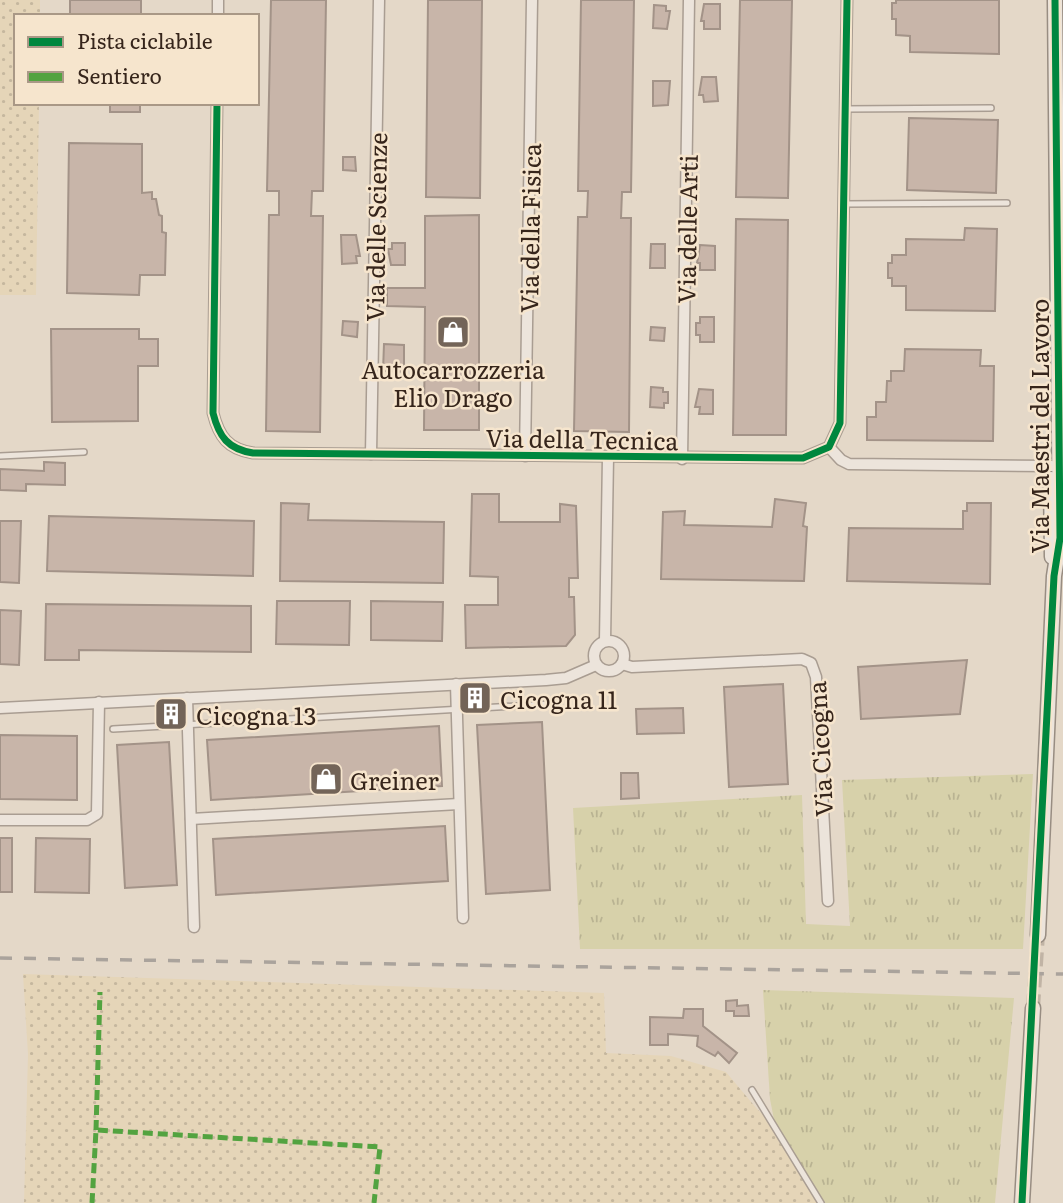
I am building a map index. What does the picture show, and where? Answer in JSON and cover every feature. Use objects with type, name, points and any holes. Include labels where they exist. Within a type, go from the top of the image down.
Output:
[{"type":"street","name":"Via delle Scienze","points":[[371,454],[379,0]]},
{"type":"street","name":"Via della Fisica","points":[[525,456],[532,0]]},
{"type":"street","name":"Via delle Arti","points":[[682,459],[689,0]]},
{"type":"street","points":[[847,0],[840,423],[829,447],[841,460],[849,464],[1052,466]]},
{"type":"street","name":"Via Maestri del Lavoro","points":[[1038,935],[1054,576],[1060,538],[1062,444],[1058,410],[1055,0]]},
{"type":"street","name":"Via della Tecnica","points":[[217,105],[214,413],[219,433],[234,448],[253,453],[682,459],[803,458],[829,447]]},
{"type":"street","name":"Via Maestri del Lavoro","points":[[1054,576],[1050,539],[1052,466],[1058,410]]},
{"type":"street","points":[[596,666],[594,651],[605,641],[608,457]]},
{"type":"street","points":[[605,641],[620,645],[624,654],[622,664]]},
{"type":"street","name":"Via Cicogna","points":[[0,708],[566,678],[596,666],[610,672],[622,664],[632,667],[802,659],[811,663],[816,677],[828,901]]},
{"type":"street","points":[[456,684],[463,918]]},
{"type":"street","points":[[187,698],[194,927]]},
{"type":"street","points":[[0,820],[87,820],[97,814],[99,702]]},
{"type":"street","points":[[191,819],[459,804]]},
{"type":"street","points":[[1022,1203],[1033,1009]]},
{"type":"lane","points":[[845,109],[990,108]]},
{"type":"lane","points":[[844,204],[1007,203]]},
{"type":"lane","points":[[0,456],[85,452]]},
{"type":"lane","points":[[113,729],[550,705]]},
{"type":"lane","points":[[752,1090],[821,1203]]},
{"type":"shaded area","points":[[0,0],[40,0],[40,14],[14,14],[14,105],[39,105],[36,295],[0,295]]},
{"type":"shaded area","points":[[23,974],[604,993],[606,1053],[671,1056],[726,1072],[757,1109],[775,1125],[825,1203],[24,1203],[28,1054]]},
{"type":"green space","points":[[1033,774],[1023,949],[580,949],[573,808],[802,795],[806,924],[850,926],[842,780]]},
{"type":"green space","points":[[763,990],[1014,998],[995,1203],[825,1203],[775,1125],[770,1099]]},
{"type":"building","points":[[70,0],[141,0],[141,14],[70,14]]},
{"type":"building","points":[[271,0],[326,0],[323,191],[312,191],[311,216],[323,216],[320,432],[266,431],[269,215],[279,215],[279,191],[267,191]]},
{"type":"building","points":[[428,0],[482,0],[480,198],[426,197]]},
{"type":"building","points":[[581,0],[634,0],[631,192],[622,192],[621,218],[631,218],[629,432],[574,431],[578,217],[587,217],[588,191],[578,191]]},
{"type":"building","points":[[740,0],[792,0],[788,198],[736,197]]},
{"type":"building","points":[[896,0],[999,0],[999,54],[910,52],[910,36],[896,35],[892,3],[896,3]]},
{"type":"building","points":[[704,4],[720,4],[720,29],[704,29],[704,21],[701,21]]},
{"type":"building","points":[[654,5],[666,6],[666,11],[670,11],[667,29],[653,28]]},
{"type":"building","points":[[702,77],[716,77],[718,101],[704,102],[703,95],[699,95]]},
{"type":"building","points":[[653,81],[670,81],[668,105],[653,106]]},
{"type":"building","points":[[110,105],[140,105],[140,112],[110,112]]},
{"type":"building","points":[[909,118],[998,120],[996,193],[907,190]]},
{"type":"building","points":[[69,143],[142,144],[142,193],[152,192],[152,199],[156,199],[159,215],[162,216],[162,232],[166,233],[165,275],[140,275],[139,295],[67,293]]},
{"type":"building","points":[[343,157],[355,157],[356,171],[343,170]]},
{"type":"building","points":[[479,215],[479,430],[424,430],[425,307],[387,306],[387,288],[425,288],[425,216]]},
{"type":"building","points":[[736,219],[788,220],[786,435],[733,435]]},
{"type":"building","points":[[965,228],[997,229],[995,311],[906,310],[906,286],[892,286],[892,278],[888,278],[888,263],[892,263],[892,255],[906,255],[906,239],[964,240]]},
{"type":"building","points":[[341,235],[356,235],[360,256],[356,256],[357,263],[342,264]]},
{"type":"building","points":[[392,243],[405,243],[405,265],[391,265],[388,249],[392,249]]},
{"type":"building","points":[[651,244],[665,244],[665,268],[650,268]]},
{"type":"building","points":[[700,245],[715,246],[715,270],[700,270],[700,263],[697,263]]},
{"type":"building","points":[[700,317],[714,317],[714,342],[700,342],[700,335],[696,335],[696,323],[700,323]]},
{"type":"building","points":[[343,321],[358,322],[357,337],[342,335]]},
{"type":"building","points":[[651,327],[665,328],[664,341],[650,340]]},
{"type":"building","points":[[51,329],[139,329],[139,339],[158,339],[158,366],[138,366],[138,421],[52,422]]},
{"type":"building","points":[[384,344],[404,345],[404,372],[383,371]]},
{"type":"building","points":[[905,349],[981,350],[980,366],[994,366],[993,441],[867,440],[867,417],[876,417],[876,402],[886,402],[887,381],[891,381],[891,371],[904,371]]},
{"type":"building","points":[[651,387],[663,388],[663,392],[668,392],[668,403],[664,403],[664,408],[650,407]]},
{"type":"building","points":[[699,389],[713,390],[713,414],[699,414],[700,407],[695,407]]},
{"type":"building","points":[[44,462],[65,463],[65,485],[26,484],[26,491],[0,490],[0,469],[44,471]]},
{"type":"building","points":[[472,494],[499,494],[499,522],[560,522],[560,504],[576,506],[578,578],[569,578],[569,597],[574,597],[575,635],[566,646],[466,648],[465,605],[498,605],[498,577],[470,576]]},
{"type":"building","points":[[775,499],[806,503],[803,526],[807,527],[804,581],[661,579],[663,512],[685,511],[684,525],[772,527]]},
{"type":"building","points":[[281,503],[309,504],[308,520],[444,522],[443,583],[280,581]]},
{"type":"building","points":[[967,503],[991,503],[990,584],[847,581],[849,528],[963,529],[963,511],[967,511]]},
{"type":"building","points":[[49,516],[254,521],[253,576],[47,571]]},
{"type":"building","points":[[0,521],[21,521],[19,583],[0,582]]},
{"type":"building","points":[[277,601],[350,601],[349,645],[276,644]]},
{"type":"building","points":[[371,601],[443,602],[442,641],[371,640]]},
{"type":"building","points":[[46,604],[251,606],[251,652],[79,650],[79,660],[45,660]]},
{"type":"building","points":[[0,610],[21,611],[19,665],[0,664]]},
{"type":"building","points":[[967,660],[960,714],[861,719],[858,667]]},
{"type":"building","points":[[783,684],[788,784],[729,787],[724,687]]},
{"type":"building","points":[[683,708],[684,733],[637,734],[636,709]]},
{"type":"building","points":[[542,722],[550,890],[486,894],[477,725]]},
{"type":"building","points":[[439,726],[442,786],[211,800],[207,740]]},
{"type":"building","points":[[0,735],[77,736],[77,800],[0,799]]},
{"type":"building","points":[[169,742],[177,885],[125,888],[117,745]]},
{"type":"building","points":[[621,773],[638,773],[639,798],[621,799]]},
{"type":"building","points":[[445,826],[448,881],[216,895],[213,839]]},
{"type":"building","points":[[0,838],[12,838],[12,892],[0,892]]},
{"type":"building","points":[[36,838],[90,839],[89,893],[35,892]]},
{"type":"building","points":[[737,1000],[737,1006],[748,1005],[749,1016],[734,1016],[734,1011],[726,1011],[726,1001]]},
{"type":"building","points":[[684,1009],[703,1009],[703,1026],[737,1053],[729,1063],[718,1052],[715,1056],[697,1046],[698,1036],[668,1034],[668,1045],[650,1045],[650,1017],[683,1018]]},
{"type":"tunnel","points":[[1033,1008],[1038,935]]},
{"type":"railway","points":[[0,958],[1063,974]]},
{"type":"marked path","points":[[96,1130],[100,992]]},
{"type":"marked path","points":[[92,1203],[96,1130],[380,1147],[374,1203]]},
{"type":"cycle path","points":[[217,105],[213,413],[218,429],[231,445],[253,453],[803,458],[829,447],[840,423],[847,0]]},
{"type":"cycle path","points":[[1022,1203],[1054,576],[1060,538],[1055,0]]},
{"type":"place","name":"Autocarrozzeria Elio Drago","points":[[453,332]]},
{"type":"place","name":"Cicogna 11","points":[[475,698]]},
{"type":"place","name":"Cicogna 13","points":[[171,714]]},
{"type":"place","name":"Greiner","points":[[326,779]]}]
